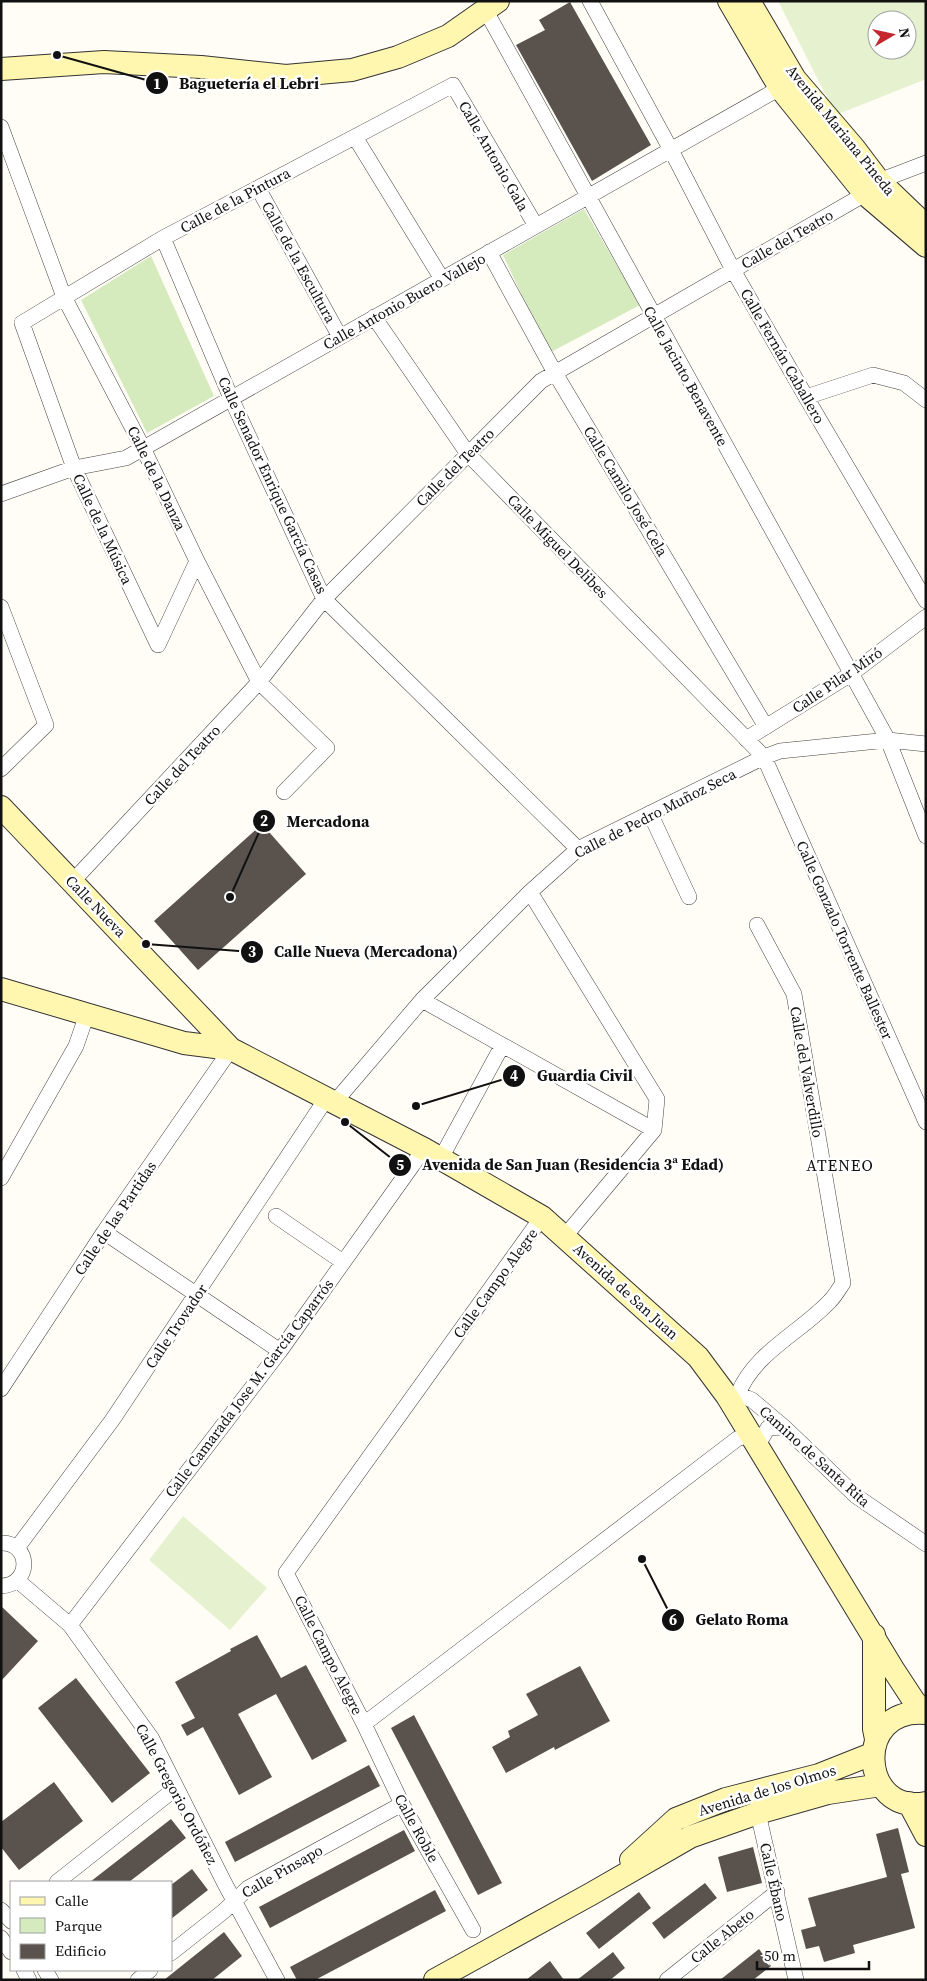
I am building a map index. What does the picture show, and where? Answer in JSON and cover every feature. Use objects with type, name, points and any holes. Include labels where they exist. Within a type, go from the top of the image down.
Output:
[{"type":"street","name":"Calle Fernán Caballero","points":[[590,1],[671,150],[733,270],[926,601]]},
{"type":"street","name":"Avenida Mariana Pineda","points":[[729,1],[787,84],[854,148],[872,188],[926,246]]},
{"type":"street","name":"Avenida Mariana Pineda","points":[[749,1],[787,84]]},
{"type":"street","points":[[1,69],[104,62],[201,67],[286,76],[352,70],[398,57],[448,36],[492,6]]},
{"type":"street","name":"Calle Jacinto Benavente","points":[[492,6],[588,196],[888,740],[926,836]]},
{"type":"street","name":"Calle Antonio Buero Vallejo","points":[[1,494],[74,468],[126,458],[787,84]]},
{"type":"street","name":"Calle de la Pintura","points":[[22,322],[162,238],[453,86]]},
{"type":"street","name":"Calle Antonio Gala","points":[[453,86],[536,226]]},
{"type":"street","name":"Calle de la Danza","points":[[1,127],[64,297],[143,448],[197,561],[259,682],[327,748],[284,792]]},
{"type":"street","points":[[355,137],[442,279]]},
{"type":"street","name":"Calle del Teatro","points":[[73,881],[259,682],[324,599],[541,381],[872,188],[926,163]]},
{"type":"street","name":"Calle de la Escultura","points":[[258,188],[340,337]]},
{"type":"street","name":"Avenida Mariana Pineda","points":[[872,188],[926,226]]},
{"type":"street","name":"Calle Senador Enrique García Casas","points":[[162,238],[231,398],[324,599],[578,850]]},
{"type":"street","name":"Calle Camilo José Cela","points":[[489,252],[555,373],[766,727]]},
{"type":"street","name":"Calle Miguel Delibes","points":[[374,318],[468,454],[764,756]]},
{"type":"street","name":"Calle de la Música","points":[[22,322],[74,468],[158,645],[197,561]]},
{"type":"street","points":[[806,396],[873,375],[904,383],[926,400]]},
{"type":"street","points":[[1,607],[46,725],[1,769]]},
{"type":"street","name":"Calle Pilar Miró","points":[[746,739],[851,674],[926,617]]},
{"type":"street","name":"Calle de Pedro Muñoz Seca","points":[[330,1101],[422,1000],[530,892],[578,850],[764,756],[780,751],[888,740],[926,744]]},
{"type":"street","name":"Calle Gonzalo Torrente Ballester","points":[[764,756],[926,1122]]},
{"type":"street","name":"Calle Nueva","points":[[1,807],[232,1049]]},
{"type":"street","points":[[650,813],[689,897]]},
{"type":"street","points":[[530,892],[657,1099],[654,1130],[565,1236]]},
{"type":"street","name":"Calle del Valverdillo","points":[[733,1395],[760,1360],[830,1301],[843,1283],[794,994],[757,925]]},
{"type":"street","points":[[1,988],[184,1043],[232,1049]]},
{"type":"street","points":[[422,1000],[654,1130]]},
{"type":"street","points":[[1,1178],[76,1046],[87,1014]]},
{"type":"street","points":[[197,1045],[198,1031],[204,1020]]},
{"type":"street","name":"Calle Camarada Jose M. García Caparrós","points":[[70,1625],[280,1351],[343,1262],[432,1154],[502,1046]]},
{"type":"street","name":"Avenida de San Juan","points":[[232,1049],[432,1154],[542,1217],[698,1357],[733,1395],[754,1440],[893,1668],[914,1701],[925,1713]]},
{"type":"street","name":"Calle de las Partidas","points":[[1,1389],[104,1232],[232,1049]]},
{"type":"street","name":"Calle Trovador","points":[[17,1548],[113,1419],[330,1101]]},
{"type":"street","points":[[276,1216],[343,1262]]},
{"type":"street","name":"Calle Campo Alegre","points":[[542,1217],[286,1574],[364,1724],[730,1444],[754,1440]]},
{"type":"street","points":[[104,1232],[280,1351]]},
{"type":"street","name":"Camino de Santa Rita","points":[[733,1395],[752,1400],[784,1427],[856,1496],[926,1544]]},
{"type":"street","points":[[754,1440],[768,1428],[784,1427]]},
{"type":"street","points":[[1,1543],[11,1544],[17,1548],[24,1560],[22,1574],[18,1580],[12,1584],[1,1586]]},
{"type":"street","name":"Calle Gregorio Ordóñez","points":[[18,1580],[70,1625],[152,1739],[233,1900],[277,1980]]},
{"type":"street","points":[[874,1634],[874,1770],[881,1785],[894,1797],[917,1803],[926,1835]]},
{"type":"street","points":[[874,1747],[882,1729],[896,1718],[913,1713],[925,1713]]},
{"type":"street","name":"Calle Roble","points":[[364,1724],[402,1804],[473,1930]]},
{"type":"street","name":"Avenida de los Olmos","points":[[597,1891],[676,1819],[726,1800],[819,1776],[874,1747]]},
{"type":"street","name":"Avenida de los Olmos","points":[[435,1980],[597,1891],[690,1837],[758,1813],[828,1793],[881,1785]]},
{"type":"street","points":[[58,1881],[176,1788]]},
{"type":"street","name":"Calle Pinsapo","points":[[172,1952],[224,1911],[233,1900],[248,1888],[402,1804]]},
{"type":"street","name":"Calle Ébano","points":[[758,1813],[796,1980]]},
{"type":"street","name":"Calle Abeto","points":[[667,1980],[777,1892]]},
{"type":"street","points":[[1,1938],[10,1951]]},
{"type":"street","points":[[138,1980],[149,1971]]},
{"type":"green space","points":[[778,1],[926,1],[926,79],[836,115]]},
{"type":"green space","points":[[584,209],[640,305],[549,353],[503,255]]},
{"type":"green space","points":[[151,256],[214,396],[147,433],[81,300]]},
{"type":"green space","points":[[183,1516],[267,1588],[230,1630],[149,1560]]},
{"type":"building","points":[[570,2],[651,145],[592,181],[516,45],[545,30],[539,20]]},
{"type":"building","points":[[262,824],[306,874],[198,970],[154,921]]},
{"type":"building","points":[[1,1606],[38,1641],[1,1681]]},
{"type":"building","points":[[257,1635],[281,1678],[306,1665],[347,1741],[312,1760],[276,1694],[238,1714],[272,1777],[239,1795],[203,1727],[187,1736],[181,1725],[195,1718],[175,1682]]},
{"type":"building","points":[[580,1666],[610,1721],[555,1750],[554,1747],[506,1773],[492,1747],[510,1737],[508,1731],[538,1715],[526,1694]]},
{"type":"building","points":[[76,1678],[150,1773],[112,1803],[38,1708]]},
{"type":"building","points":[[414,1715],[502,1883],[478,1895],[391,1728]]},
{"type":"building","points":[[369,1765],[380,1786],[235,1862],[225,1842]]},
{"type":"building","points":[[54,1782],[83,1821],[19,1870],[1,1847],[1,1822]]},
{"type":"building","points":[[171,1819],[186,1838],[130,1881],[91,1881]]},
{"type":"building","points":[[898,1828],[909,1872],[901,1874],[915,1928],[853,1945],[855,1953],[824,1962],[819,1946],[806,1949],[801,1930],[816,1926],[808,1898],[887,1877],[876,1834]]},
{"type":"building","points":[[404,1830],[415,1851],[270,1928],[259,1907]]},
{"type":"building","points":[[753,1847],[762,1883],[727,1892],[718,1857]]},
{"type":"building","points":[[192,1869],[208,1890],[172,1918],[172,1884]]},
{"type":"building","points":[[705,1883],[717,1898],[664,1939],[652,1923]]},
{"type":"building","points":[[435,1890],[446,1911],[315,1980],[297,1980],[290,1967]]},
{"type":"building","points":[[639,1892],[651,1908],[599,1949],[586,1933]]},
{"type":"building","points":[[224,1932],[242,1956],[212,1980],[164,1980]]},
{"type":"building","points":[[759,1949],[771,1966],[753,1980],[720,1980]]},
{"type":"building","points":[[613,1952],[625,1968],[610,1980],[577,1980]]},
{"type":"building","points":[[550,1961],[564,1980],[526,1980]]},
{"type":"place","name":"Baguetería el Lebri","points":[[57,55]]},
{"type":"place","name":"Mercadona","points":[[230,897]]},
{"type":"place","name":"Calle Nueva (Mercadona)","points":[[146,944]]},
{"type":"place","name":"Guardia Civil","points":[[416,1106]]},
{"type":"place","name":"Avenida de San Juan (Residencia 3ª Edad)","points":[[345,1122]]},
{"type":"place","name":"Gelato Roma","points":[[642,1559]]},
{"type":"district","name":"ATENEO","points":[[840,1165]]}]
